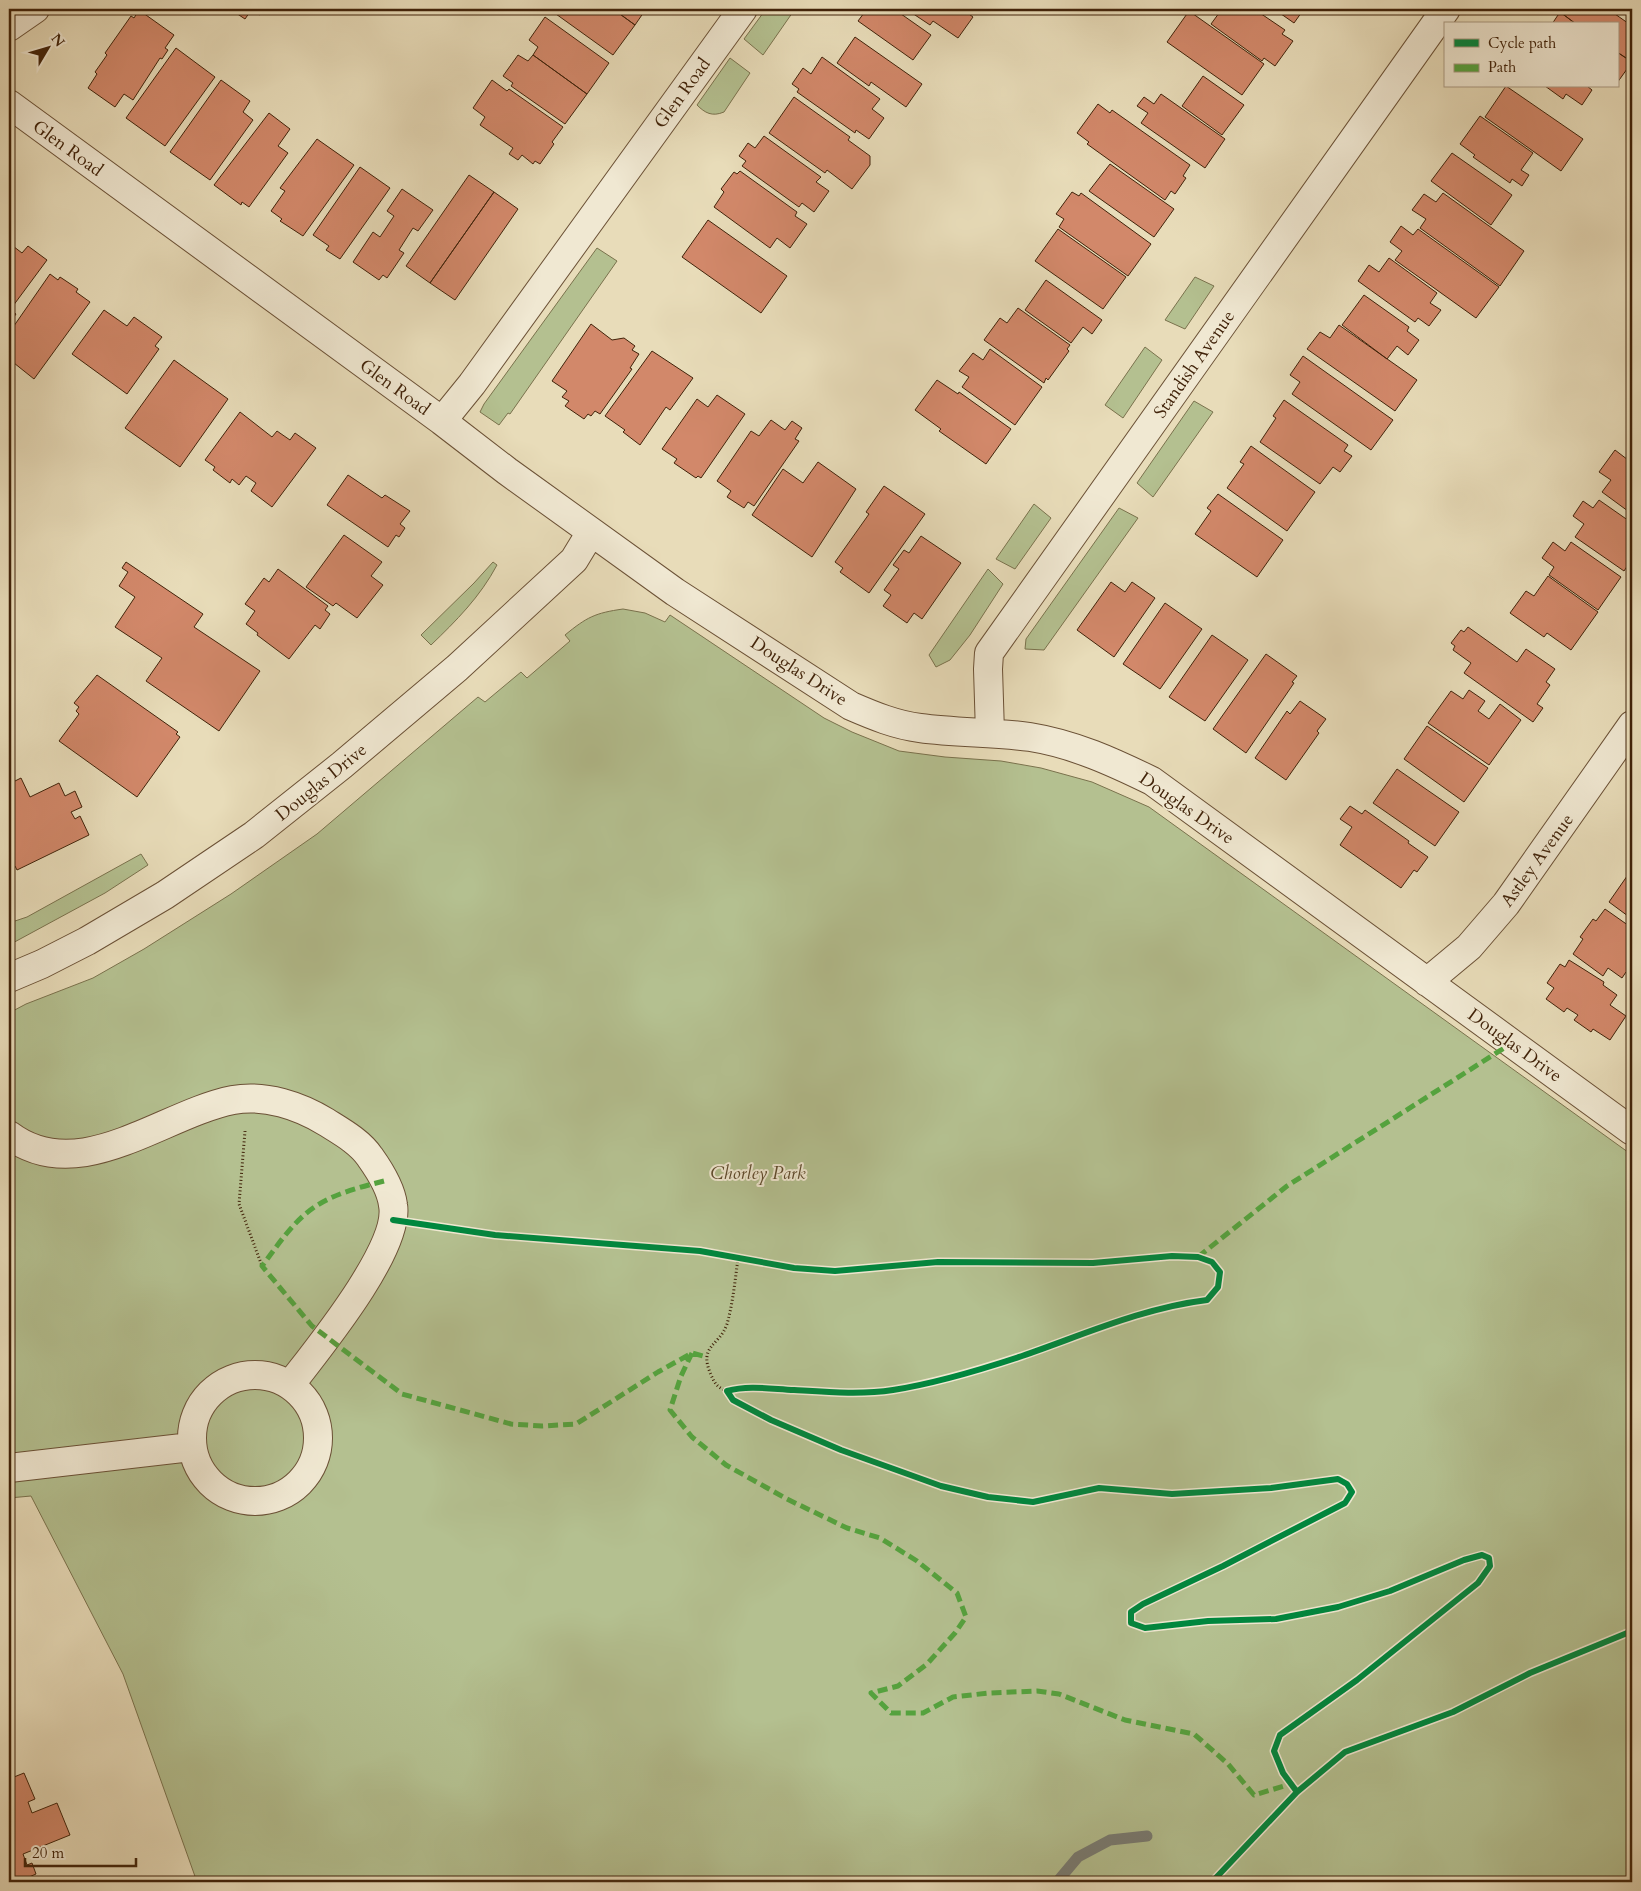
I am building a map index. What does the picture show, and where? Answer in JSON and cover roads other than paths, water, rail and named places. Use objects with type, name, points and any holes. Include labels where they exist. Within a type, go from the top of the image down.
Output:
[{"type":"street","points":[[9,27],[35,9]]},
{"type":"street","name":"Glen Road","points":[[9,104],[442,422],[478,376],[743,9]]},
{"type":"street","name":"Standish Avenue","points":[[990,733],[989,653],[1446,9]]},
{"type":"street","name":"Douglas Drive","points":[[442,422],[507,472],[675,592],[852,706],[876,716],[921,728],[1031,737],[1065,745],[1110,760],[1152,781],[1632,1131]]},
{"type":"street","name":"Douglas Drive","points":[[9,978],[87,942],[165,895],[254,835],[342,766],[456,668],[574,560],[591,532]]},
{"type":"street","name":"Astley Avenue","points":[[1427,982],[1469,947],[1506,904],[1632,725]]},
{"type":"street","points":[[9,1135],[16,1141],[42,1151],[69,1154],[92,1152],[125,1141],[197,1111],[234,1100],[275,1101],[298,1107],[346,1134],[366,1152],[380,1172],[393,1204],[393,1220],[381,1254],[355,1298],[290,1385]]},
{"type":"street","points":[[256,1374],[274,1378],[290,1385],[306,1400],[316,1418],[319,1440],[315,1461],[305,1479],[289,1493],[269,1501],[248,1502],[228,1496],[210,1484],[198,1467],[191,1446],[192,1428],[197,1411],[207,1396],[221,1384],[238,1377],[256,1374]]},
{"type":"street","points":[[9,1468],[191,1446]]},
{"type":"waterway","points":[[1057,1882],[1078,1857],[1110,1840],[1147,1836]]},
{"type":"park label","name":"Chorley Park","points":[[758,1173]]}]
